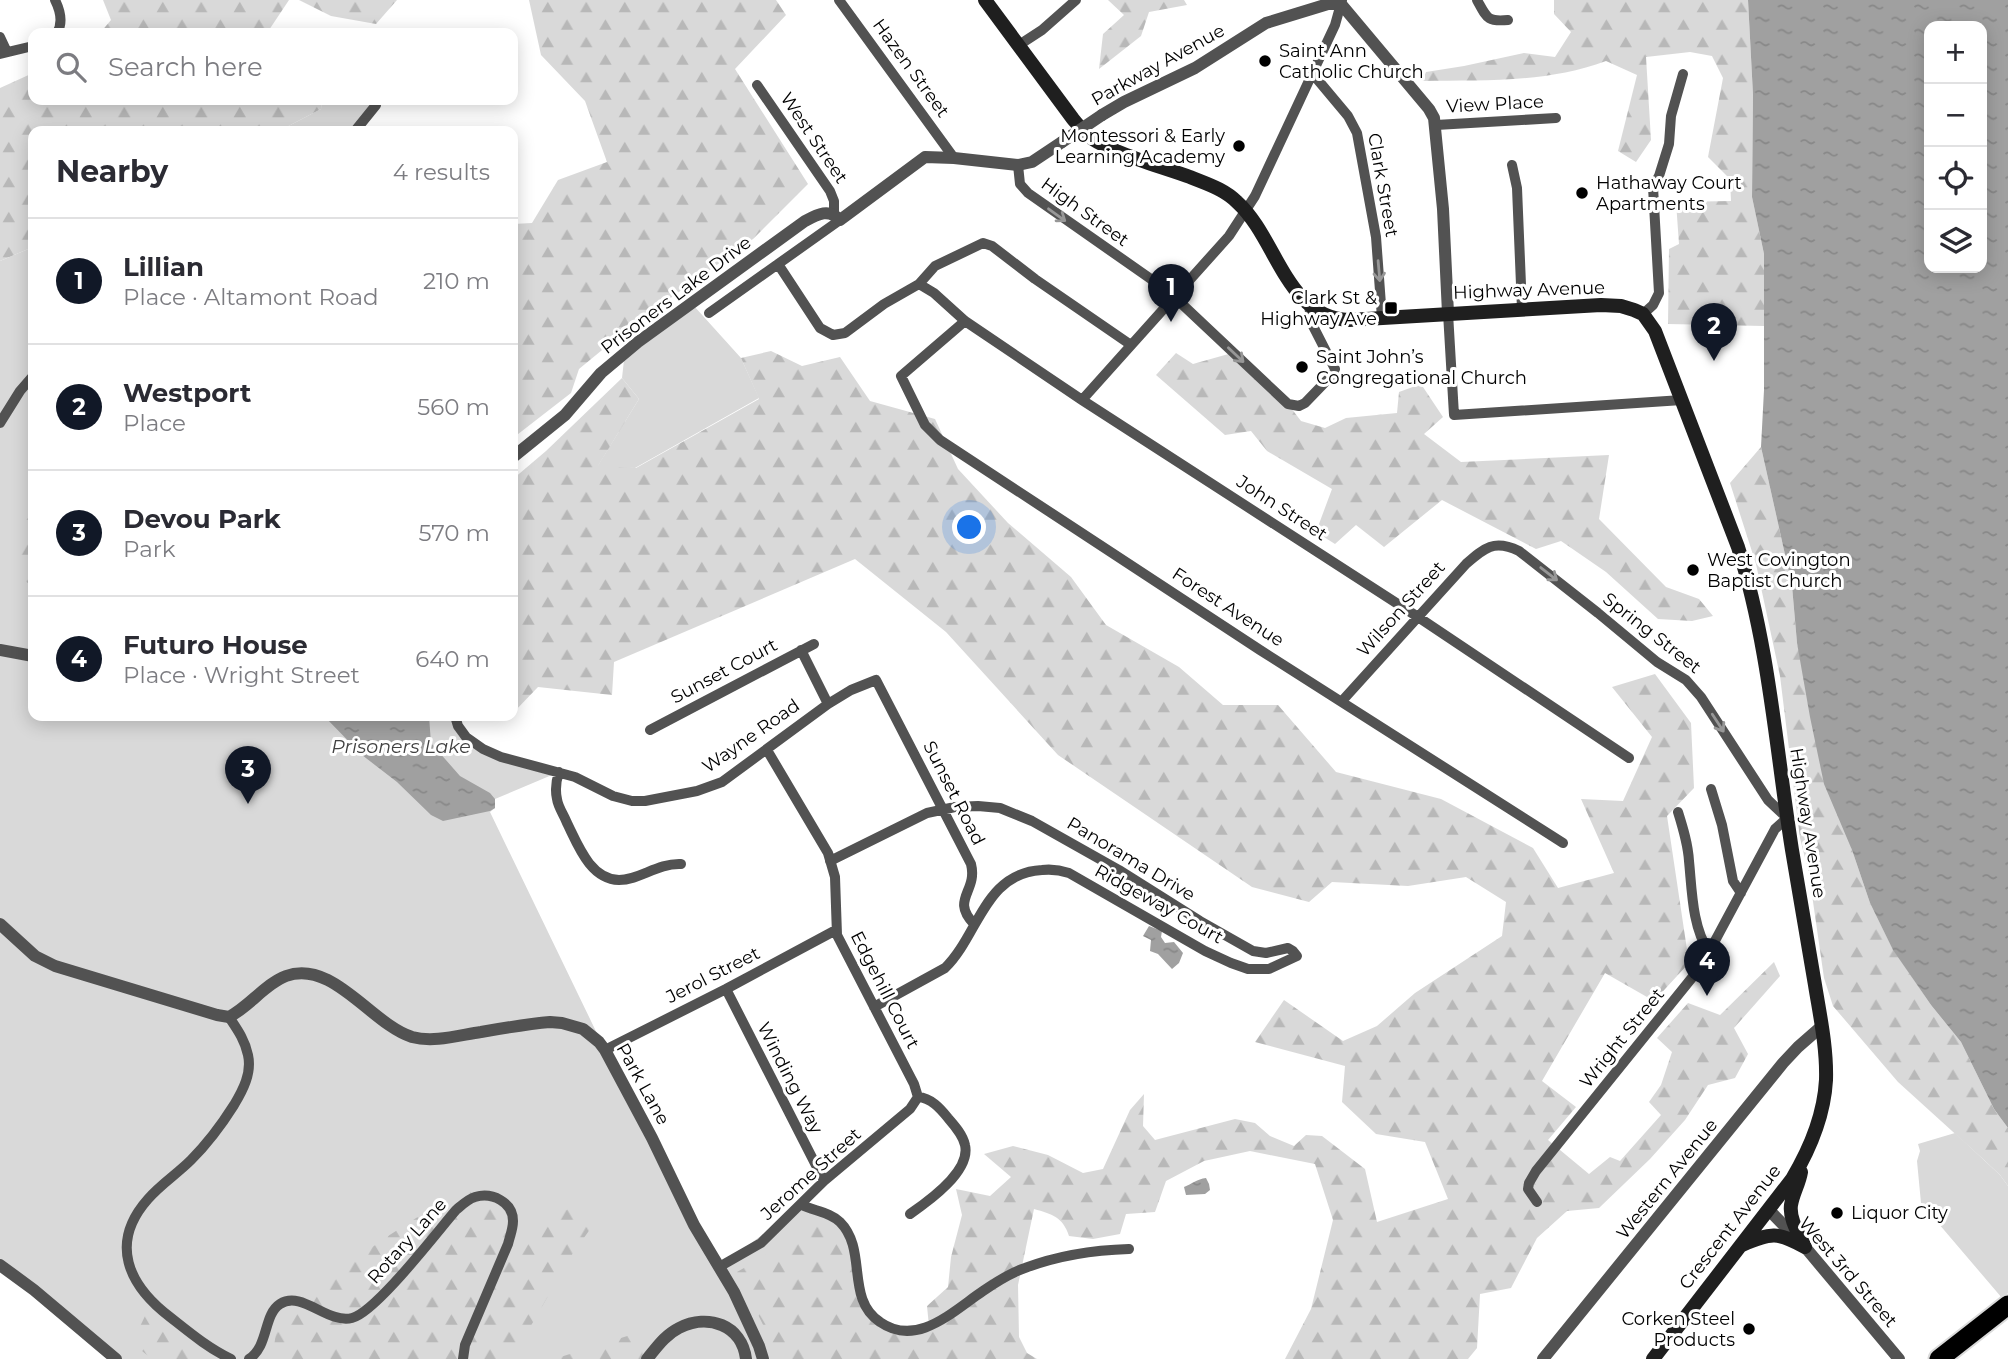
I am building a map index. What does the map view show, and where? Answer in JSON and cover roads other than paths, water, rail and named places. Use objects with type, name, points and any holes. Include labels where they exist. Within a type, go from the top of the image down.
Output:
[{"type":"highway","points":[[1938,1359],[2008,1306]]},
{"type":"highway","points":[[1956,1359],[2008,1317]]},
{"type":"main road","points":[[985,0],[1073,119],[1093,139],[1221,190],[1239,203],[1255,223],[1296,291],[1309,306]]},
{"type":"main road","name":"Highway Avenue","points":[[1309,306],[1322,315],[1335,319],[1621,306],[1643,314],[1656,331],[1748,580],[1767,677],[1787,818],[1822,1026]]},
{"type":"main road","name":"Crescent Avenue","points":[[1653,1359],[1769,1210],[1802,1163],[1822,1110],[1826,1068],[1822,1026]]},
{"type":"main road","points":[[1802,1163],[1800,1181],[1791,1207],[1794,1224],[1805,1247]]},
{"type":"main road","points":[[1738,1247],[1758,1238],[1777,1235],[1805,1247]]},
{"type":"main road","points":[[1662,1359],[1677,1327]]},
{"type":"street","points":[[55,0],[59,8],[60,28]]},
{"type":"street","name":"Hazen Street","points":[[839,0],[954,158]]},
{"type":"street","points":[[1019,45],[1048,25],[1076,0]]},
{"type":"street","points":[[1477,0],[1488,19],[1508,20]]},
{"type":"street","points":[[1082,400],[1229,236],[1246,212],[1346,2],[1429,109],[1436,125],[1454,415],[1682,400]]},
{"type":"street","name":"Parkway Avenue","points":[[1018,165],[1032,162],[1102,115],[1195,68],[1266,23],[1328,4],[1346,2]]},
{"type":"street","points":[[0,37],[4,53],[28,47]]},
{"type":"street","name":"Clark Street","points":[[1312,73],[1348,116],[1357,133],[1376,237],[1382,318]]},
{"type":"street","points":[[1643,314],[1653,305],[1659,293],[1653,187],[1669,144],[1671,116],[1683,74]]},
{"type":"street","name":"West Street","points":[[757,85],[830,191],[835,201],[837,217]]},
{"type":"street","points":[[359,126],[376,105]]},
{"type":"street","name":"View Place","points":[[1436,125],[1556,118]]},
{"type":"street","points":[[709,313],[778,264],[837,217],[925,157],[1018,165]]},
{"type":"street","points":[[1512,164],[1517,188],[1522,309]]},
{"type":"street","name":"High Street","points":[[1018,165],[1020,184],[1028,193],[1174,297],[1289,404],[1305,403],[1335,369],[1312,324],[1309,306]]},
{"type":"street","name":"Prisoners Lake Drive","points":[[518,453],[565,415],[601,373],[638,342],[805,221],[829,212],[837,217]]},
{"type":"street","points":[[778,264],[820,328],[839,335],[919,284],[935,266],[983,243],[992,246],[1131,345]]},
{"type":"street","name":"John Street","points":[[919,284],[934,293],[965,321],[1082,400],[1418,617],[1629,758]]},
{"type":"street","name":"Forest Avenue","points":[[965,321],[901,376],[925,425],[940,440],[1249,643],[1563,843]]},
{"type":"street","points":[[0,423],[28,382]]},
{"type":"street","name":"Spring Street","points":[[1490,547],[1509,546],[1519,551],[1657,662],[1686,680],[1702,697],[1768,800],[1787,818]]},
{"type":"street","name":"Wilson Street","points":[[1342,701],[1466,564],[1483,549],[1490,547]]},
{"type":"street","name":"Sunset Court","points":[[650,730],[814,644]]},
{"type":"street","points":[[0,650],[28,655]]},
{"type":"street","points":[[802,650],[828,704]]},
{"type":"street","name":"Wayne Road","points":[[456,721],[466,737],[501,757],[575,777],[612,796],[632,801],[655,800],[697,791],[722,782],[828,704],[851,690],[876,680]]},
{"type":"street","name":"Sunset Road","points":[[876,680],[971,864],[972,879],[963,903],[964,912],[974,924]]},
{"type":"street","name":"Edgehill Court","points":[[767,750],[831,861],[835,877],[836,930],[847,958],[914,1084],[918,1097]]},
{"type":"street","points":[[559,772],[555,790],[557,802],[576,841],[594,868],[617,880],[633,877],[668,863],[681,864]]},
{"type":"street","points":[[1711,789],[1722,825],[1733,881],[1741,893]]},
{"type":"street","name":"Panorama Drive","points":[[831,861],[912,819],[943,809],[978,806],[1006,809],[1119,870],[1253,951],[1266,953],[1288,948],[1297,956],[1269,969]]},
{"type":"street","points":[[1678,812],[1687,845],[1700,936],[1709,951]]},
{"type":"street","name":"Wright Street","points":[[1538,1202],[1528,1189],[1536,1171],[1680,994],[1709,951],[1775,829],[1787,818]]},
{"type":"street","name":"Ridgeway Court","points":[[974,924],[1000,887],[1014,877],[1033,870],[1052,869],[1069,873],[1205,951],[1248,969],[1269,969]]},
{"type":"street","points":[[0,924],[35,956],[55,966],[217,1016],[229,1017],[243,1038],[248,1055],[247,1077],[241,1093],[204,1147],[146,1201],[134,1217],[128,1232],[127,1248],[134,1279],[154,1305],[196,1338],[231,1359]]},
{"type":"street","points":[[874,1007],[945,968],[967,940],[974,924]]},
{"type":"street","name":"Jerol Street","points":[[605,1050],[836,930]]},
{"type":"street","name":"Park Lane","points":[[229,1017],[278,979],[289,975],[312,975],[341,987],[391,1027],[421,1039],[447,1038],[550,1022],[583,1029],[605,1050],[647,1126],[694,1225],[748,1321],[763,1359]]},
{"type":"street","name":"Winding Way","points":[[726,989],[824,1181]]},
{"type":"street","name":"Western Avenue","points":[[1543,1359],[1783,1063],[1822,1026]]},
{"type":"street","points":[[910,1214],[937,1194],[956,1174],[966,1156],[965,1143],[957,1129],[932,1102],[918,1097]]},
{"type":"street","name":"Jerome Street","points":[[719,1268],[761,1243],[824,1181],[910,1109],[918,1097]]},
{"type":"street","name":"Rotary Lane","points":[[249,1359],[260,1349],[274,1310],[281,1304],[297,1301],[339,1318],[352,1318],[362,1313],[394,1282],[456,1210],[468,1200],[488,1196],[502,1200],[509,1208],[513,1216],[513,1229],[464,1345],[463,1359]]},
{"type":"street","points":[[802,1205],[840,1221],[852,1239],[856,1252],[861,1295],[866,1308],[877,1321],[888,1328],[901,1331],[922,1328],[944,1319],[1001,1279],[1024,1268],[1073,1255],[1129,1249]]},
{"type":"street","name":"West 3rd Street","points":[[1769,1210],[1805,1247],[1899,1359]]},
{"type":"street","points":[[0,1265],[117,1359]]},
{"type":"street","points":[[647,1359],[662,1341],[677,1329],[691,1323],[712,1321],[734,1332],[743,1344],[747,1359]]},
{"type":"water","points":[[1748,0],[2008,0],[2008,1128],[1994,1109],[1961,1042],[1931,1005],[1893,950],[1870,903],[1852,850],[1824,784],[1797,643],[1792,586],[1761,447],[1764,390],[1764,254],[1752,197],[1753,95]]},
{"type":"water","name":"Prisoners Lake","points":[[329,721],[429,721],[431,743],[460,776],[490,793],[495,799],[495,808],[443,821],[431,815],[397,782],[362,755]]},
{"type":"water","points":[[1149,926],[1162,931],[1161,937],[1165,943],[1174,942],[1183,953],[1179,963],[1172,969],[1158,954],[1150,951],[1151,940],[1143,936]]},
{"type":"water","points":[[1206,1178],[1210,1190],[1205,1194],[1186,1195],[1184,1187]]},
{"type":"place","name":"Saint Ann Catholic Church","points":[[1265,61]]},
{"type":"place","name":"Montessori & Early Learning Academy","points":[[1239,146]]},
{"type":"place","name":"Hathaway Court Apartments","points":[[1582,193]]},
{"type":"place","name":"Clark St & Highway Ave","points":[[1391,308]]},
{"type":"place","name":"Lillian","points":[[1171,322]]},
{"type":"place","name":"Westport","points":[[1714,361]]},
{"type":"place","name":"Saint John’s Congregational Church","points":[[1302,367]]},
{"type":"place","name":"West Covington Baptist Church","points":[[1693,570]]},
{"type":"place","name":"Devou Park","points":[[248,804]]},
{"type":"place","name":"Futuro House","points":[[1707,996]]},
{"type":"place","name":"Liquor City","points":[[1837,1213]]},
{"type":"place","name":"Corken Steel Products","points":[[1749,1329]]}]
